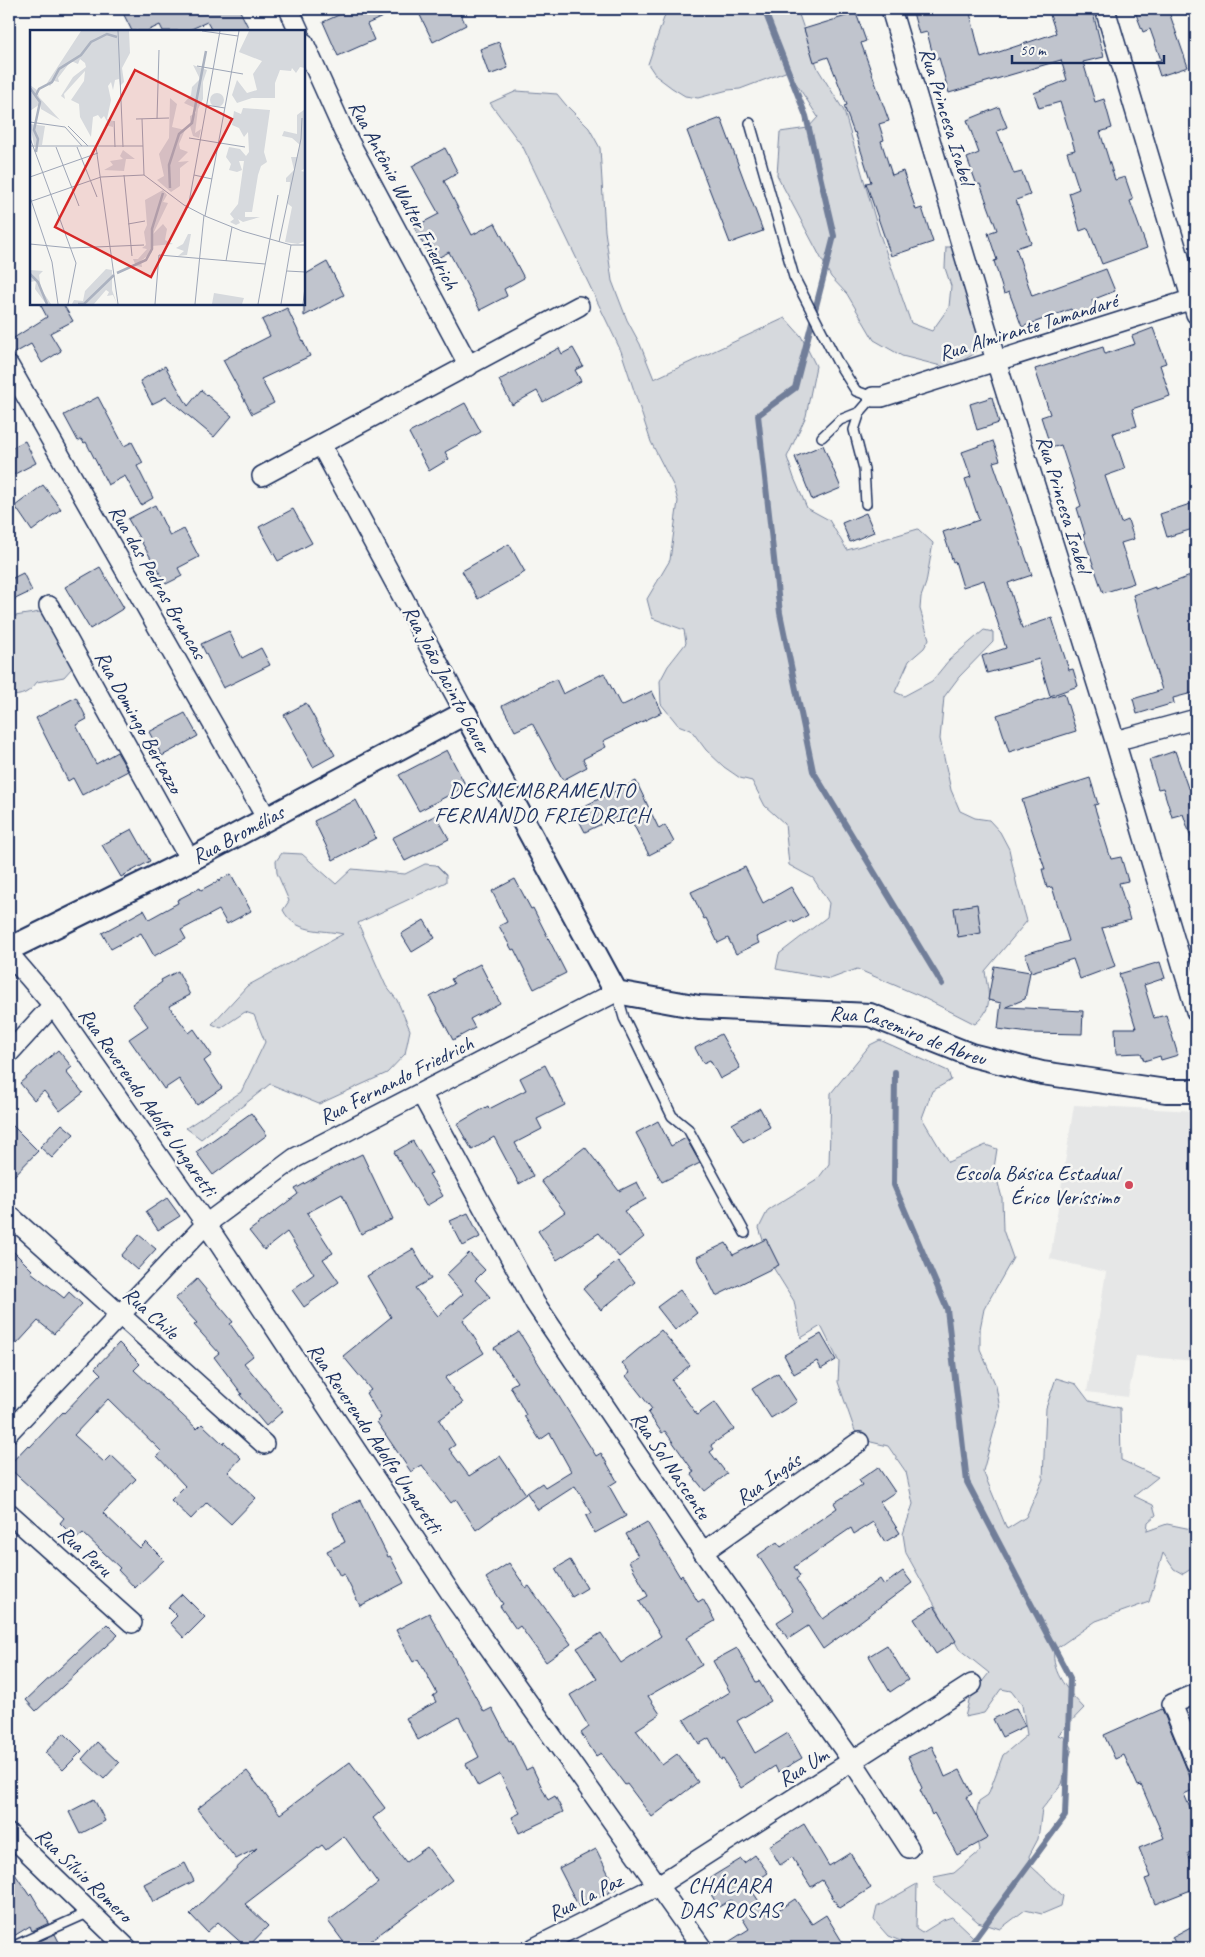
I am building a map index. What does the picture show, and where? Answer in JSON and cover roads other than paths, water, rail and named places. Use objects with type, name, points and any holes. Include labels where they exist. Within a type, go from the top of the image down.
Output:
[{"type":"street","points":[[289,9],[299,30]]},
{"type":"street","name":"Rua Princesa Isabel","points":[[891,9],[996,361],[1115,741],[1196,1011]]},
{"type":"street","points":[[1105,9],[1195,304]]},
{"type":"street","name":"Rua Antônio Walter Friedrich","points":[[305,45],[344,132],[469,366]]},
{"type":"street","name":"Rua Almirante Tamandaré","points":[[873,397],[882,396],[1195,304]]},
{"type":"street","points":[[262,476],[579,306]]},
{"type":"street","name":"Rua das Pedras Brancas","points":[[9,366],[267,819]]},
{"type":"street","name":"Rua João Jacinto Gauer","points":[[321,445],[616,992]]},
{"type":"street","name":"Rua Domingo Bertazzo","points":[[49,606],[190,860]]},
{"type":"street","name":"Rua Bromélias","points":[[9,949],[190,860],[465,713]]},
{"type":"street","points":[[1115,741],[1196,719]]},
{"type":"street","name":"Rua Reverendo Adolfo Ungaretti","points":[[9,954],[53,1005],[206,1224],[452,1595],[656,1886],[702,1948]]},
{"type":"street","name":"Rua Casemiro de Abreu","points":[[616,992],[699,1007],[870,1015],[971,1055],[1042,1073],[1166,1091],[1196,1091]]},
{"type":"street","name":"Rua Fernando Friedrich","points":[[9,1432],[206,1224],[295,1158],[616,992]]},
{"type":"street","points":[[9,1052],[53,1005]]},
{"type":"street","name":"Rua Sol Nascente","points":[[421,1093],[535,1303],[703,1552],[853,1762],[909,1848]]},
{"type":"street","name":"Rua Chile","points":[[9,1215],[264,1444]]},
{"type":"street","name":"Rua Ingás","points":[[703,1552],[859,1442]]},
{"type":"street","name":"Rua Peru","points":[[9,1513],[132,1623]]},
{"type":"street","name":"Rua Um","points":[[656,1886],[853,1762],[972,1684]]},
{"type":"street","points":[[1196,1694],[1172,1704],[1196,1763]]},
{"type":"street","name":"Rua Sílvio Romero","points":[[9,1834],[128,1948]]},
{"type":"street","name":"Rua La Paz","points":[[534,1948],[656,1886]]},
{"type":"lane","points":[[750,123],[794,277],[842,369],[856,391],[873,397],[860,412],[854,430],[864,469],[866,504]]},
{"type":"lane","points":[[822,437],[840,420],[860,412]]},
{"type":"lane","points":[[616,992],[624,1018],[672,1116],[688,1129],[745,1233]]},
{"type":"lane","points":[[16,1945],[90,1912]]},
{"type":"waterway","points":[[764,9],[806,116],[834,236],[795,388],[758,415],[780,613],[813,771],[942,984]]},
{"type":"waterway","points":[[895,1072],[894,1185],[947,1309],[967,1482],[1070,1678],[1065,1816],[968,1948]]},
{"type":"place","name":"Escola Básica Estadual Érico Veríssimo","points":[[1129,1185]]},
{"type":"district","name":"DESMEMBRAMENTO FERNANDO FRIEDRICH","points":[[542,802]]},
{"type":"district","name":"CHÁCARA DAS ROSAS","points":[[730,1896]]}]
